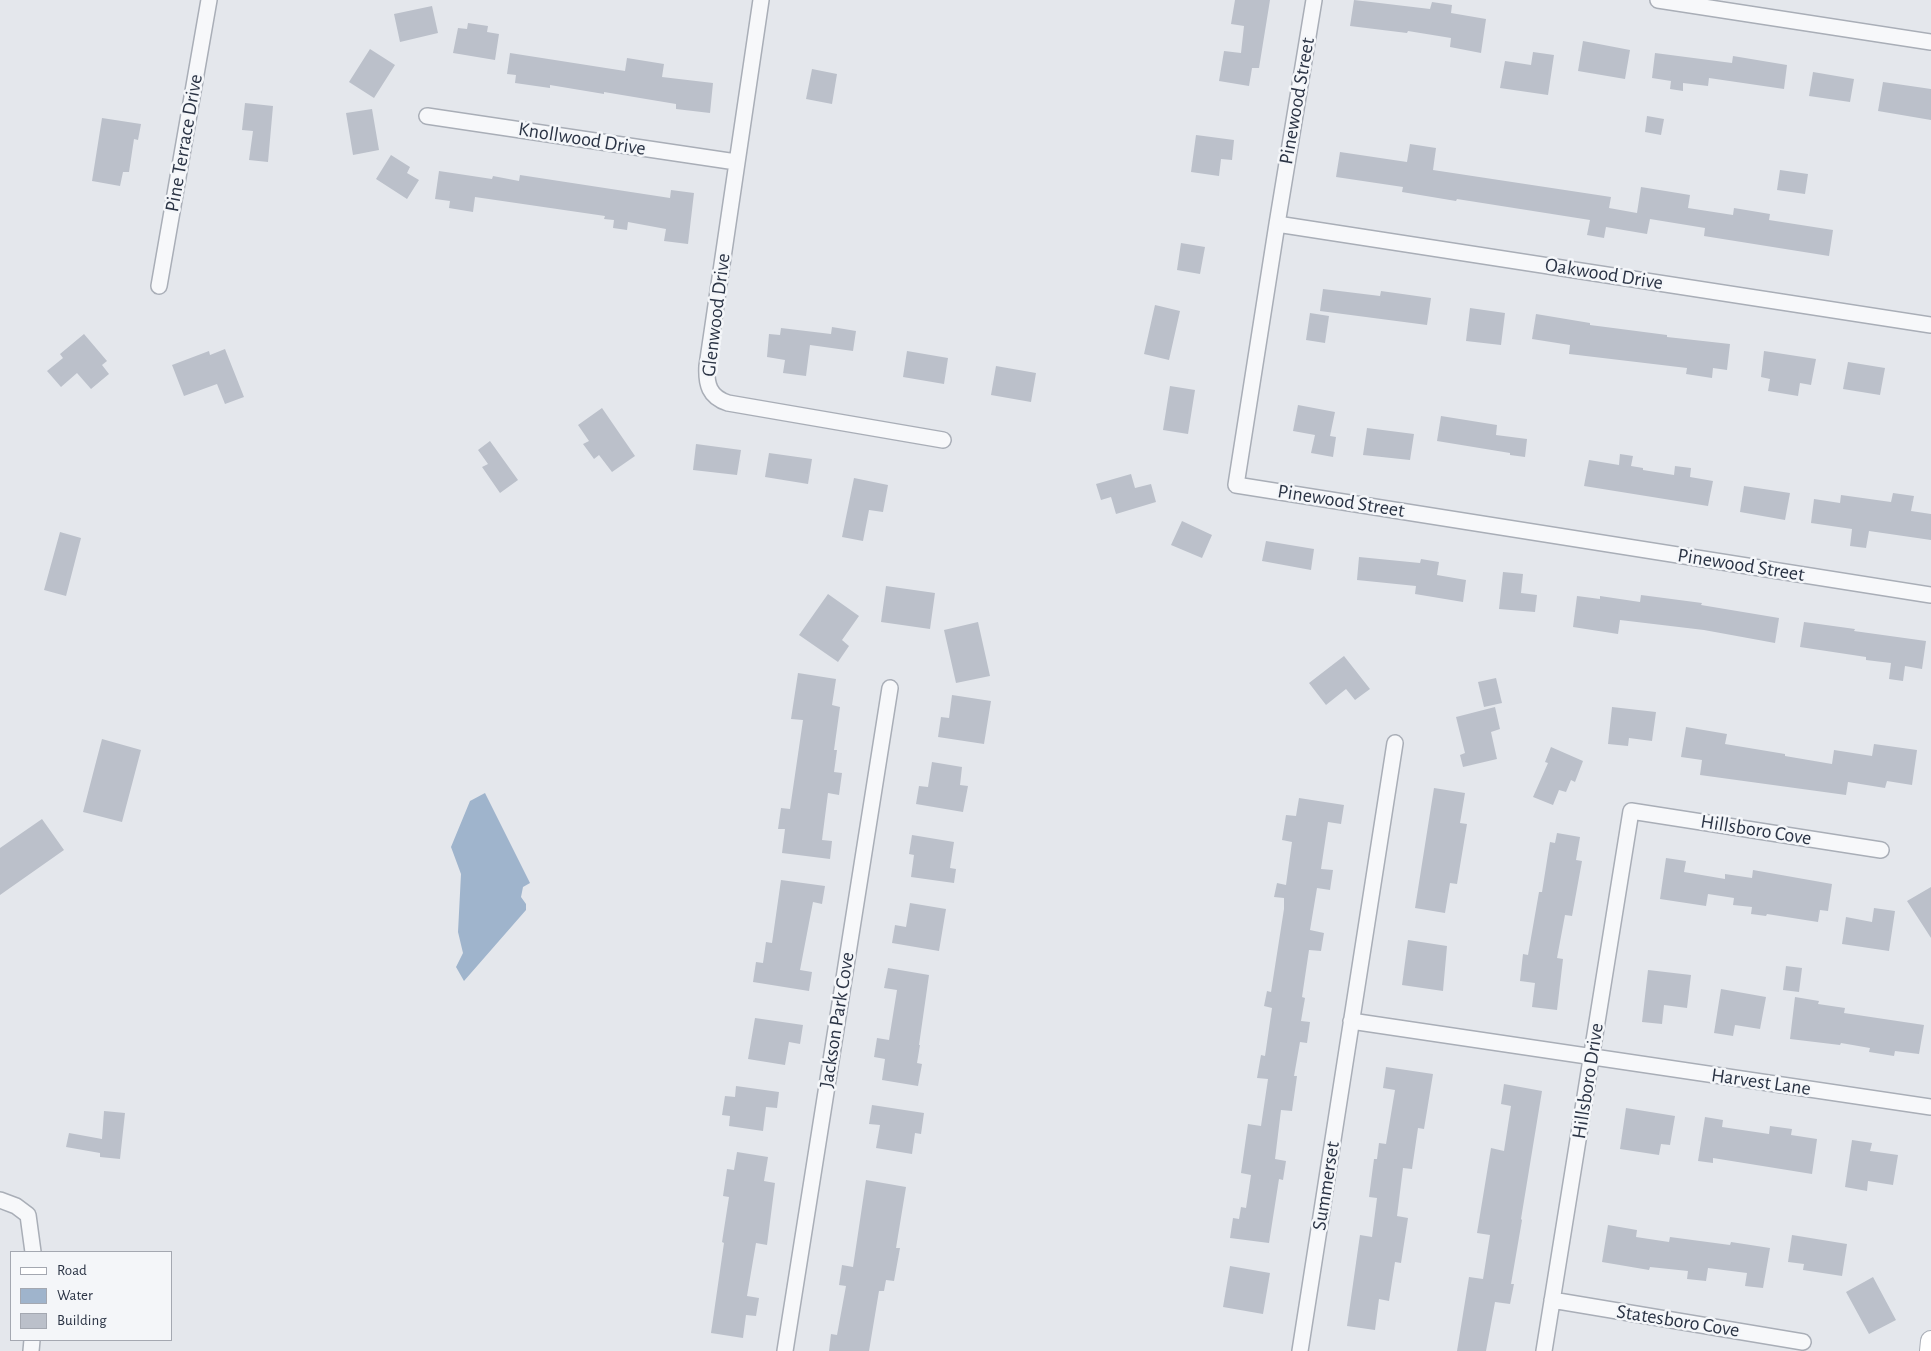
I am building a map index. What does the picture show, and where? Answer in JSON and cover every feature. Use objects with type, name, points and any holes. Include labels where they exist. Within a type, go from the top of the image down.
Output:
[{"type":"street","name":"Pine Terrace Drive","points":[[158,286],[209,0]]},
{"type":"street","name":"Glenwood Drive","points":[[761,0],[707,366],[707,384],[714,397],[728,403],[943,440]]},
{"type":"street","name":"Pinewood Street","points":[[1314,0],[1236,485],[1931,595]]},
{"type":"street","points":[[1658,0],[1931,42]]},
{"type":"street","name":"Knollwood Drive","points":[[427,116],[736,162]]},
{"type":"street","name":"Oakwood Drive","points":[[1277,224],[1931,325]]},
{"type":"street","name":"Jackson Park Cove","points":[[785,1351],[890,688]]},
{"type":"street","name":"Summerset","points":[[1300,1351],[1395,743]]},
{"type":"street","name":"Hillsboro Cove","points":[[1631,811],[1881,850]]},
{"type":"street","name":"Hillsboro Drive","points":[[1544,1351],[1631,811]]},
{"type":"street","points":[[1351,1021],[1592,1058]]},
{"type":"street","name":"Harvest Lane","points":[[1592,1058],[1931,1107]]},
{"type":"street","points":[[0,1200],[16,1206],[28,1215],[33,1251]]},
{"type":"street","name":"Statesboro Cove","points":[[1552,1300],[1803,1342]]},
{"type":"street","points":[[1930,1351],[1931,1341]]},
{"type":"water","points":[[485,793],[530,883],[523,887],[521,897],[526,904],[526,910],[464,981],[456,967],[463,953],[458,932],[461,874],[451,847],[470,801]]},
{"type":"building","points":[[1235,0],[1270,0],[1259,68],[1252,68],[1249,86],[1219,81],[1224,51],[1241,53],[1244,26],[1231,24]]},
{"type":"building","points":[[1354,0],[1430,9],[1432,2],[1452,5],[1451,13],[1486,19],[1481,53],[1450,47],[1451,38],[1408,31],[1407,33],[1350,26]]},
{"type":"building","points":[[432,6],[438,33],[400,42],[394,14]]},
{"type":"building","points":[[468,23],[488,26],[487,32],[499,34],[495,60],[453,53],[458,28],[467,29]]},
{"type":"building","points":[[1583,41],[1630,50],[1625,79],[1578,71]]},
{"type":"building","points":[[370,49],[395,65],[374,98],[349,82]]},
{"type":"building","points":[[1533,52],[1554,55],[1548,95],[1500,88],[1505,61],[1531,65]]},
{"type":"building","points":[[510,53],[625,71],[627,58],[664,64],[662,77],[713,83],[710,113],[676,109],[676,104],[604,92],[604,94],[550,85],[550,88],[515,83],[516,75],[507,74]]},
{"type":"building","points":[[1655,53],[1732,63],[1733,56],[1787,65],[1784,89],[1709,78],[1708,86],[1683,83],[1683,91],[1670,89],[1671,81],[1652,78]]},
{"type":"building","points":[[812,69],[837,74],[832,104],[806,99]]},
{"type":"building","points":[[1813,72],[1854,79],[1850,102],[1809,96]]},
{"type":"building","points":[[1883,82],[1931,89],[1931,120],[1878,111]]},
{"type":"building","points":[[245,103],[273,106],[268,162],[249,160],[253,131],[242,130]]},
{"type":"building","points":[[372,109],[379,150],[353,155],[346,113]]},
{"type":"building","points":[[1647,116],[1664,119],[1661,135],[1645,132]]},
{"type":"building","points":[[102,118],[141,124],[138,140],[134,139],[129,172],[123,172],[120,186],[92,181]]},
{"type":"building","points":[[1196,135],[1234,140],[1232,160],[1221,159],[1219,176],[1191,172]]},
{"type":"building","points":[[1410,144],[1436,148],[1433,170],[1611,197],[1609,208],[1637,213],[1641,187],[1690,195],[1688,208],[1733,215],[1734,208],[1770,214],[1769,220],[1833,230],[1829,256],[1704,236],[1705,228],[1650,219],[1647,234],[1606,227],[1604,238],[1587,235],[1590,220],[1402,192],[1403,187],[1336,177],[1340,152],[1407,162]]},
{"type":"building","points":[[391,155],[410,167],[407,173],[419,180],[407,199],[376,179]]},
{"type":"building","points":[[1780,170],[1808,174],[1805,194],[1777,190]]},
{"type":"building","points":[[439,171],[492,179],[493,176],[519,181],[520,175],[670,198],[671,190],[694,193],[688,244],[664,241],[666,229],[628,222],[627,230],[613,228],[614,220],[604,219],[605,216],[475,197],[473,212],[449,208],[450,201],[435,199]]},
{"type":"building","points":[[1181,243],[1205,247],[1200,274],[1177,270]]},
{"type":"building","points":[[1323,289],[1380,296],[1381,291],[1431,298],[1427,325],[1320,311]]},
{"type":"building","points":[[1155,305],[1180,311],[1169,360],[1144,354]]},
{"type":"building","points":[[1470,308],[1505,313],[1501,345],[1466,341]]},
{"type":"building","points":[[1310,313],[1329,316],[1325,343],[1306,340]]},
{"type":"building","points":[[1536,314],[1590,323],[1590,325],[1667,335],[1667,337],[1730,344],[1727,370],[1713,368],[1712,378],[1686,374],[1687,368],[1569,354],[1570,345],[1532,339]]},
{"type":"building","points":[[832,327],[856,331],[853,351],[810,345],[806,376],[783,373],[785,360],[767,357],[769,334],[780,335],[781,328],[831,334]]},
{"type":"building","points":[[84,334],[107,361],[102,365],[109,374],[91,389],[77,373],[61,387],[47,371],[63,358],[60,354]]},
{"type":"building","points":[[225,349],[244,397],[225,404],[217,384],[184,396],[172,365],[209,351],[210,355]]},
{"type":"building","points":[[907,351],[948,358],[944,384],[903,377]]},
{"type":"building","points":[[1764,351],[1816,359],[1811,385],[1800,383],[1798,396],[1768,391],[1770,379],[1761,377]]},
{"type":"building","points":[[1848,362],[1885,368],[1880,395],[1843,389]]},
{"type":"building","points":[[996,366],[1036,373],[1031,402],[991,395]]},
{"type":"building","points":[[1170,386],[1195,390],[1188,434],[1163,430]]},
{"type":"building","points":[[1298,405],[1335,412],[1330,436],[1336,437],[1333,457],[1311,453],[1315,435],[1293,431]]},
{"type":"building","points":[[602,408],[635,456],[612,472],[599,455],[594,459],[583,444],[589,441],[578,425]]},
{"type":"building","points":[[1441,416],[1497,425],[1496,435],[1527,439],[1525,457],[1437,441]]},
{"type":"building","points":[[1367,428],[1414,434],[1410,460],[1363,455]]},
{"type":"building","points":[[490,441],[518,480],[500,493],[482,467],[488,464],[478,450]]},
{"type":"building","points":[[696,444],[741,450],[737,475],[693,470]]},
{"type":"building","points":[[769,453],[812,459],[808,484],[765,477]]},
{"type":"building","points":[[1620,454],[1633,456],[1631,466],[1643,468],[1643,470],[1674,475],[1675,466],[1691,468],[1690,477],[1713,481],[1708,506],[1584,486],[1589,460],[1619,465]]},
{"type":"building","points":[[1131,474],[1135,488],[1151,484],[1156,502],[1116,514],[1111,497],[1101,500],[1096,484]]},
{"type":"building","points":[[854,478],[888,485],[883,512],[869,510],[863,541],[842,537]]},
{"type":"building","points":[[1744,486],[1790,493],[1785,520],[1740,512]]},
{"type":"building","points":[[1893,493],[1914,496],[1911,511],[1931,514],[1931,540],[1869,531],[1866,548],[1850,546],[1852,529],[1811,523],[1814,499],[1840,503],[1841,495],[1891,502]]},
{"type":"building","points":[[1182,521],[1212,535],[1202,558],[1171,545]]},
{"type":"building","points":[[60,532],[81,538],[66,596],[44,590]]},
{"type":"building","points":[[1266,541],[1314,549],[1311,570],[1262,561]]},
{"type":"building","points":[[1359,557],[1420,563],[1421,559],[1439,562],[1437,575],[1466,580],[1463,602],[1415,594],[1416,586],[1357,580]]},
{"type":"building","points":[[1503,572],[1523,574],[1521,593],[1537,595],[1535,612],[1499,609]]},
{"type":"building","points":[[886,586],[935,593],[930,629],[881,622]]},
{"type":"building","points":[[828,594],[859,616],[842,640],[849,646],[838,662],[799,635]]},
{"type":"building","points":[[1641,595],[1702,603],[1701,605],[1779,618],[1775,643],[1704,630],[1620,620],[1618,634],[1573,627],[1577,596],[1600,599],[1600,596],[1640,602]]},
{"type":"building","points":[[978,622],[990,676],[956,683],[944,630]]},
{"type":"building","points":[[1804,622],[1926,641],[1922,669],[1905,666],[1903,681],[1889,679],[1891,663],[1866,660],[1866,657],[1800,647]]},
{"type":"building","points":[[1344,656],[1370,689],[1355,700],[1346,689],[1326,705],[1309,683]]},
{"type":"building","points":[[798,673],[836,679],[832,705],[840,707],[834,750],[837,750],[834,772],[842,773],[839,795],[828,793],[822,840],[832,841],[830,859],[782,853],[785,829],[778,829],[781,808],[790,809],[803,720],[791,719]]},
{"type":"building","points":[[1496,678],[1502,703],[1484,707],[1478,682]]},
{"type":"building","points":[[952,695],[991,701],[984,744],[938,737],[941,717],[949,718]]},
{"type":"building","points":[[1495,707],[1500,729],[1491,732],[1497,759],[1463,767],[1460,755],[1465,753],[1456,717]]},
{"type":"building","points":[[1612,707],[1656,712],[1652,741],[1629,738],[1628,746],[1608,744]]},
{"type":"building","points":[[1686,727],[1727,734],[1725,744],[1832,764],[1834,750],[1872,756],[1874,744],[1917,750],[1912,785],[1887,781],[1885,788],[1848,782],[1846,795],[1700,775],[1702,760],[1681,757]]},
{"type":"building","points":[[102,739],[141,750],[122,822],[83,812]]},
{"type":"building","points":[[1551,747],[1583,761],[1575,782],[1571,780],[1566,792],[1559,790],[1553,805],[1533,797],[1548,763],[1545,762]]},
{"type":"building","points":[[932,762],[962,767],[960,785],[968,786],[963,812],[916,804],[919,786],[928,787]]},
{"type":"building","points":[[1434,788],[1465,793],[1460,823],[1467,824],[1457,884],[1450,883],[1445,913],[1415,908]]},
{"type":"building","points":[[1299,798],[1344,805],[1341,824],[1328,822],[1321,869],[1333,870],[1330,890],[1317,888],[1310,930],[1324,933],[1321,951],[1309,950],[1302,997],[1305,998],[1301,1021],[1310,1022],[1307,1043],[1300,1042],[1294,1076],[1297,1076],[1292,1111],[1281,1110],[1275,1159],[1286,1161],[1283,1180],[1279,1179],[1269,1243],[1230,1238],[1233,1218],[1239,1219],[1241,1207],[1246,1208],[1251,1175],[1241,1173],[1248,1124],[1261,1126],[1268,1079],[1257,1078],[1261,1055],[1265,1056],[1272,1008],[1264,1006],[1267,991],[1271,992],[1284,909],[1284,898],[1274,897],[1277,883],[1286,885],[1292,842],[1282,840],[1286,815],[1296,816]]},
{"type":"building","points":[[42,819],[64,850],[0,895],[0,848]]},
{"type":"building","points":[[1557,833],[1580,837],[1576,860],[1582,861],[1572,916],[1565,915],[1557,958],[1563,959],[1557,1010],[1532,1007],[1535,983],[1520,981],[1523,954],[1528,955],[1539,892],[1542,892],[1550,842],[1555,843]]},
{"type":"building","points":[[912,835],[954,842],[950,868],[956,869],[954,883],[911,877],[914,855],[909,854]]},
{"type":"building","points":[[1666,858],[1686,861],[1684,872],[1725,879],[1725,874],[1752,878],[1753,870],[1832,884],[1828,911],[1820,910],[1818,922],[1767,914],[1766,916],[1751,914],[1752,907],[1733,905],[1734,898],[1708,894],[1706,906],[1660,899]]},
{"type":"building","points":[[781,880],[825,886],[822,904],[813,902],[800,970],[812,972],[809,991],[753,982],[756,962],[763,963],[766,942],[772,943]]},
{"type":"building","points":[[1931,887],[1931,938],[1907,901]]},
{"type":"building","points":[[910,903],[946,909],[939,951],[892,943],[895,925],[906,927]]},
{"type":"building","points":[[1874,908],[1895,911],[1889,951],[1842,944],[1846,917],[1872,922]]},
{"type":"building","points":[[1408,940],[1447,946],[1443,991],[1402,985]]},
{"type":"building","points":[[1786,966],[1802,968],[1799,992],[1783,990]]},
{"type":"building","points":[[888,968],[929,975],[917,1063],[922,1064],[918,1086],[882,1080],[885,1059],[874,1057],[877,1038],[889,1040],[897,990],[884,988]]},
{"type":"building","points":[[1648,970],[1691,975],[1687,1008],[1664,1005],[1662,1024],[1642,1022]]},
{"type":"building","points":[[1721,989],[1766,997],[1760,1029],[1735,1025],[1733,1036],[1714,1033]]},
{"type":"building","points":[[1795,997],[1819,1001],[1818,1004],[1845,1008],[1844,1013],[1924,1025],[1919,1054],[1895,1051],[1894,1056],[1869,1052],[1870,1048],[1841,1043],[1840,1045],[1790,1039]]},
{"type":"building","points":[[755,1018],[803,1025],[800,1044],[789,1042],[785,1065],[748,1059]]},
{"type":"building","points":[[1386,1067],[1433,1074],[1424,1129],[1418,1128],[1412,1169],[1403,1168],[1397,1216],[1408,1218],[1401,1263],[1395,1262],[1389,1301],[1379,1299],[1375,1330],[1347,1326],[1360,1235],[1372,1237],[1377,1198],[1369,1197],[1374,1159],[1377,1159],[1379,1143],[1386,1144],[1395,1090],[1383,1088]]},
{"type":"building","points":[[1504,1084],[1542,1091],[1511,1284],[1514,1284],[1510,1304],[1495,1302],[1486,1351],[1457,1351],[1469,1277],[1483,1279],[1490,1235],[1477,1233],[1491,1148],[1504,1151],[1511,1106],[1501,1104]]},
{"type":"building","points":[[736,1086],[779,1092],[777,1108],[766,1107],[763,1131],[729,1126],[730,1116],[722,1115],[725,1096],[735,1097]]},
{"type":"building","points":[[872,1105],[924,1113],[921,1134],[915,1133],[912,1154],[876,1148],[880,1125],[869,1124]]},
{"type":"building","points":[[1626,1108],[1675,1116],[1670,1145],[1661,1144],[1659,1155],[1620,1149]]},
{"type":"building","points":[[104,1111],[125,1113],[120,1159],[100,1157],[100,1153],[66,1147],[69,1133],[102,1139]]},
{"type":"building","points":[[1705,1117],[1723,1120],[1722,1127],[1769,1134],[1770,1126],[1792,1129],[1791,1135],[1817,1139],[1812,1174],[1713,1158],[1713,1163],[1698,1161]]},
{"type":"building","points":[[1852,1140],[1872,1143],[1870,1151],[1898,1155],[1893,1185],[1868,1181],[1867,1191],[1845,1187]]},
{"type":"building","points":[[737,1152],[768,1157],[764,1181],[775,1183],[767,1245],[756,1243],[747,1296],[759,1298],[756,1316],[746,1315],[743,1338],[711,1333],[729,1197],[723,1196],[727,1169],[734,1170]]},
{"type":"building","points":[[866,1180],[906,1187],[896,1248],[900,1248],[894,1281],[886,1280],[884,1291],[879,1291],[869,1351],[829,1351],[831,1334],[837,1335],[846,1286],[839,1285],[842,1265],[853,1267]]},
{"type":"building","points":[[1608,1225],[1637,1230],[1636,1237],[1669,1242],[1670,1237],[1730,1245],[1731,1242],[1770,1248],[1763,1288],[1745,1286],[1747,1273],[1708,1268],[1706,1281],[1687,1279],[1688,1271],[1650,1267],[1649,1270],[1602,1262]]},
{"type":"building","points":[[1792,1235],[1847,1244],[1842,1276],[1803,1270],[1804,1264],[1788,1262]]},
{"type":"building","points":[[1230,1266],[1270,1273],[1263,1314],[1223,1307]]},
{"type":"building","points":[[1873,1277],[1896,1320],[1869,1334],[1846,1292]]}]
